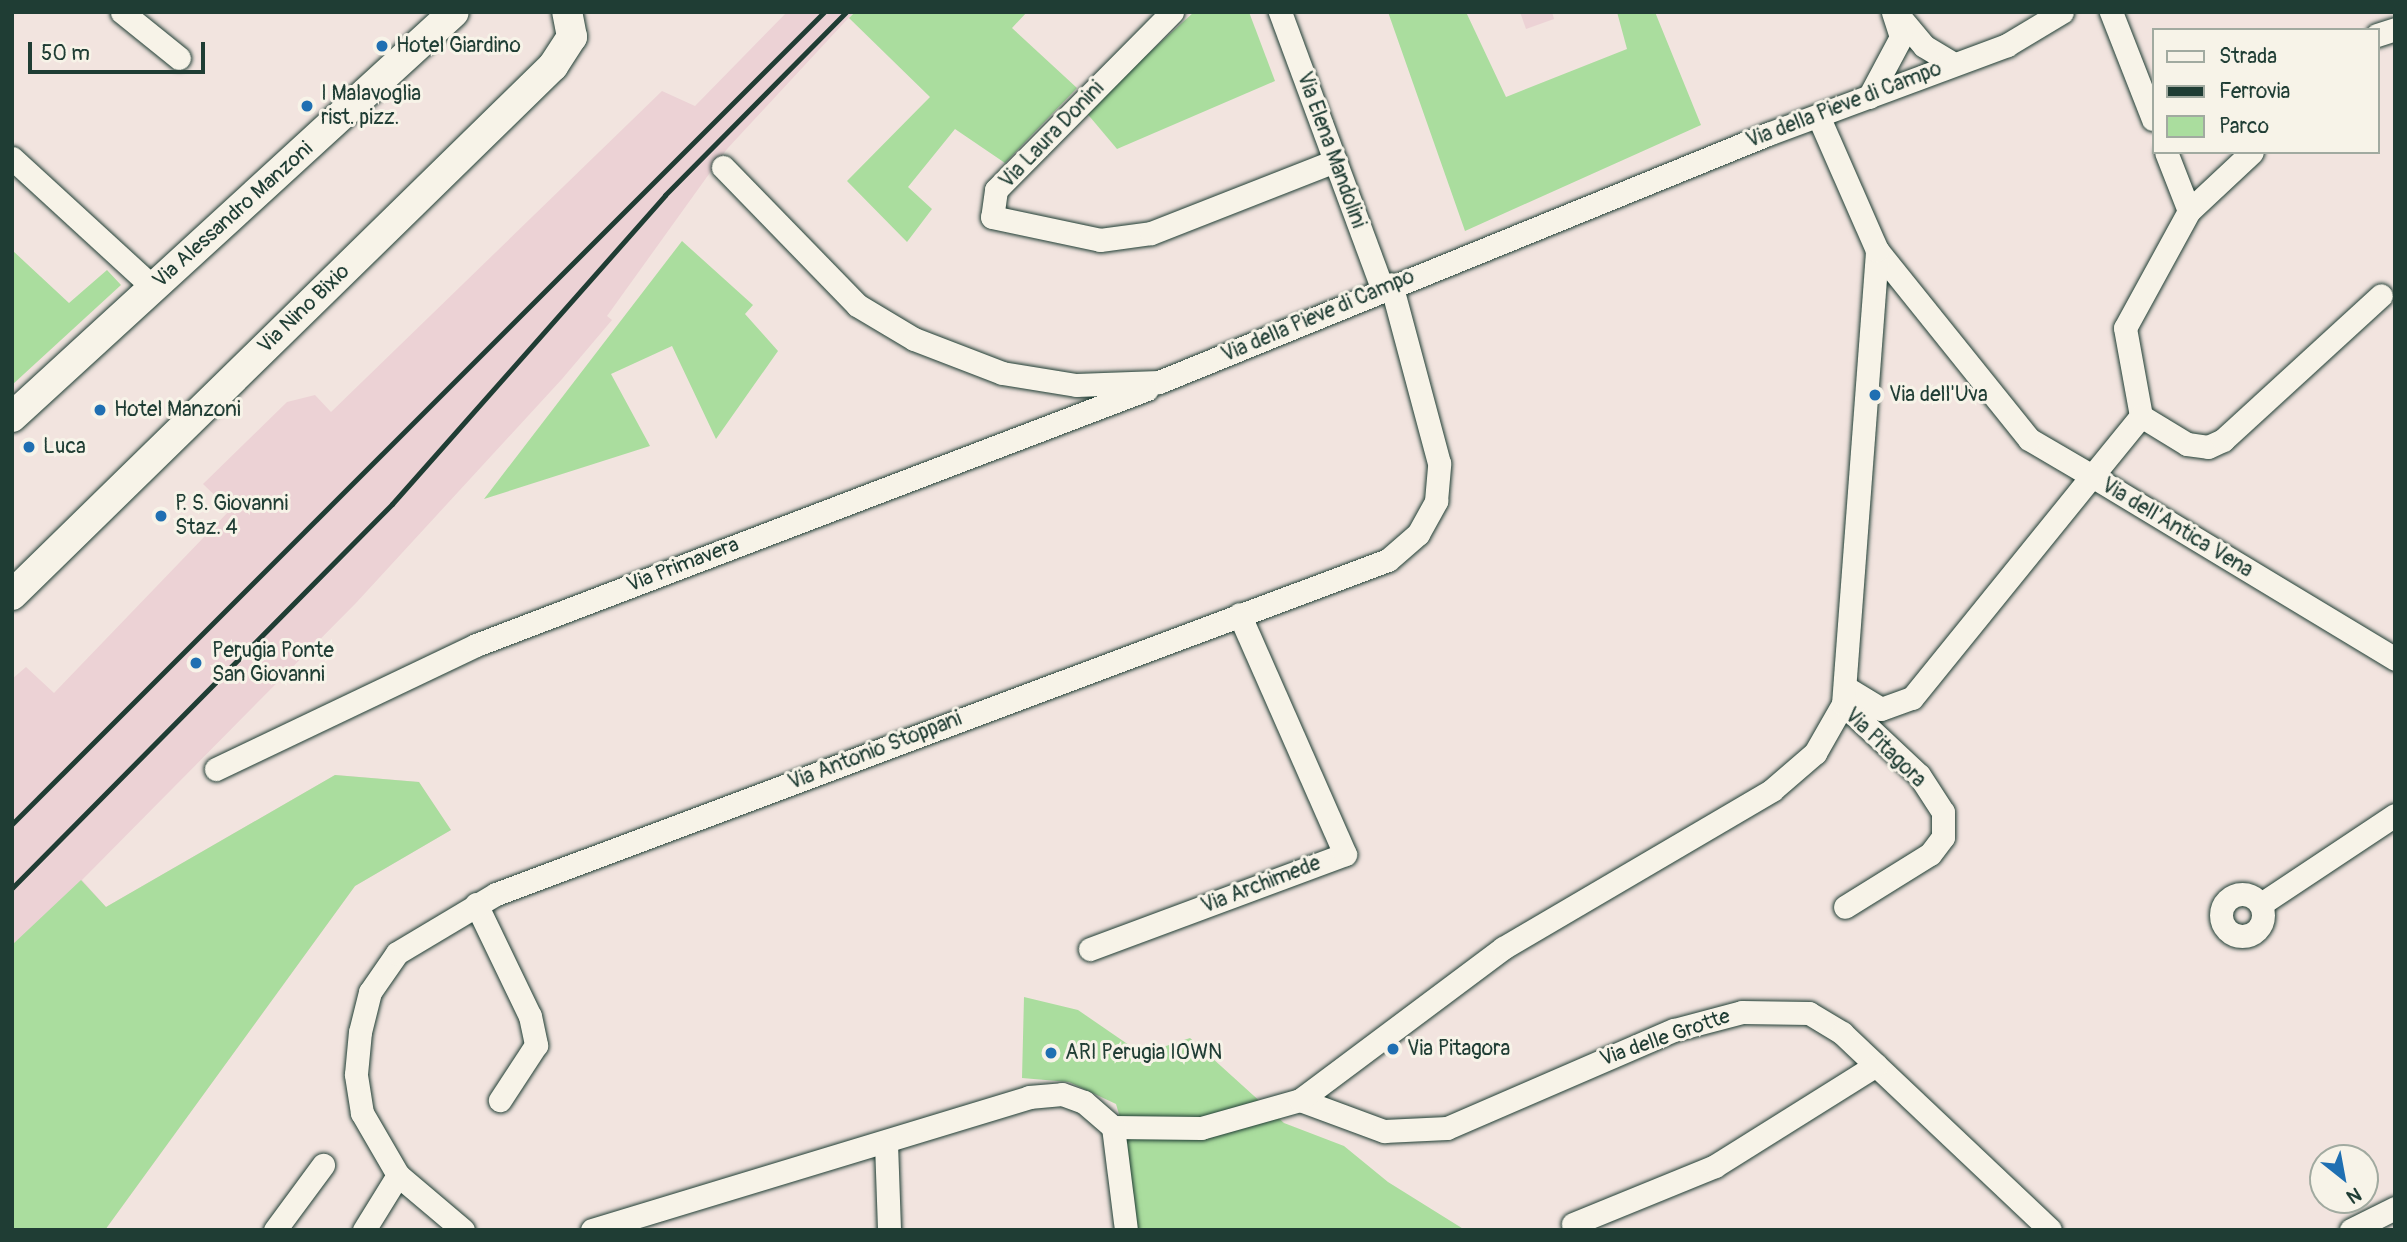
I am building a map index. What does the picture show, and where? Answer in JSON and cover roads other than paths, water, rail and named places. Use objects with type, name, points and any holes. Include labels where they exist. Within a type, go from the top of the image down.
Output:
[{"type":"main road","name":"Via Alessandro Manzoni","points":[[15,414],[454,12]]},
{"type":"main road","name":"Via Nino Bixio","points":[[12,595],[553,66],[572,37],[567,12]]},
{"type":"street","points":[[122,12],[180,58]]},
{"type":"street","name":"Via Laura Donini","points":[[1172,12],[996,190],[992,217],[1100,240],[1151,233],[1335,161]]},
{"type":"street","name":"Via Elena Mandolini","points":[[1280,12],[1335,161],[1387,286]]},
{"type":"street","points":[[1869,97],[1902,37],[1894,12]]},
{"type":"street","name":"Via della Pieve di Campo","points":[[1894,12],[1924,46],[1952,63]]},
{"type":"street","name":"Via della Pieve di Campo","points":[[723,167],[857,305],[914,339],[1002,373],[1076,385],[1159,382],[1387,286],[1819,118],[1952,63],[2007,45],[2062,12]]},
{"type":"street","points":[[2111,12],[2152,116]]},
{"type":"street","points":[[1819,118],[1877,250],[2029,439],[2091,476],[1912,698],[1881,709],[1844,695],[1877,250]]},
{"type":"street","points":[[2167,154],[2189,211]]},
{"type":"street","points":[[2250,154],[2189,211],[2125,328],[2141,415],[2187,444],[2208,447],[2223,440],[2381,295]]},
{"type":"street","points":[[12,158],[154,288]]},
{"type":"street","name":"Via Antonio Stoppani","points":[[463,1230],[398,1175],[362,1113],[358,1087],[360,1032],[370,992],[397,953],[476,904],[1388,560],[1418,534],[1436,501],[1439,463],[1387,286]]},
{"type":"street","name":"Via Primavera","points":[[216,769],[476,645],[1159,382]]},
{"type":"street","name":"Via dell'Antica Vena","points":[[2141,415],[2091,476],[2395,659]]},
{"type":"street","name":"Via Archimede","points":[[1090,949],[1345,854],[1239,614]]},
{"type":"street","name":"Via Pitagora","points":[[1113,1127],[1201,1128],[1300,1100],[1503,948],[1772,790],[1815,753],[1844,695],[1919,775],[1943,811],[1943,837],[1930,854],[1845,907]]},
{"type":"street","points":[[2261,904],[2395,815]]},
{"type":"street","points":[[476,904],[530,1016],[536,1045],[500,1100]]},
{"type":"street","name":"Via delle Grotte","points":[[1300,1100],[1384,1131],[1447,1128],[1674,1030],[1780,1009],[1809,1013],[1876,1065],[2050,1230]]},
{"type":"street","points":[[1573,1224],[1715,1166],[1876,1065]]},
{"type":"street","points":[[592,1230],[886,1143],[1029,1097],[1062,1094],[1084,1102],[1113,1127],[1126,1230]]},
{"type":"street","points":[[886,1143],[889,1230]]},
{"type":"street","points":[[275,1230],[323,1165]]},
{"type":"street","points":[[364,1230],[398,1175]]},
{"type":"street","points":[[2351,1230],[2395,1208]]},
{"type":"railway","points":[[12,824],[824,12]]},
{"type":"railway","points":[[12,888],[392,504],[665,195],[846,12]]},
{"type":"place","name":"Hotel Giardino","points":[[382,46]]},
{"type":"place","name":"I Malavoglia rist. pizz.","points":[[307,106]]},
{"type":"place","name":"Via dell'Uva","points":[[1875,395]]},
{"type":"place","name":"Hotel Manzoni","points":[[100,410]]},
{"type":"place","name":"Luca","points":[[29,447]]},
{"type":"place","name":"P. S. Giovanni Staz. 4","points":[[161,516]]},
{"type":"place","name":"Perugia Ponte San Giovanni","points":[[196,663]]},
{"type":"place","name":"Via Pitagora","points":[[1393,1049]]},
{"type":"place","name":"ARI Perugia I0WN","points":[[1051,1053]]}]
